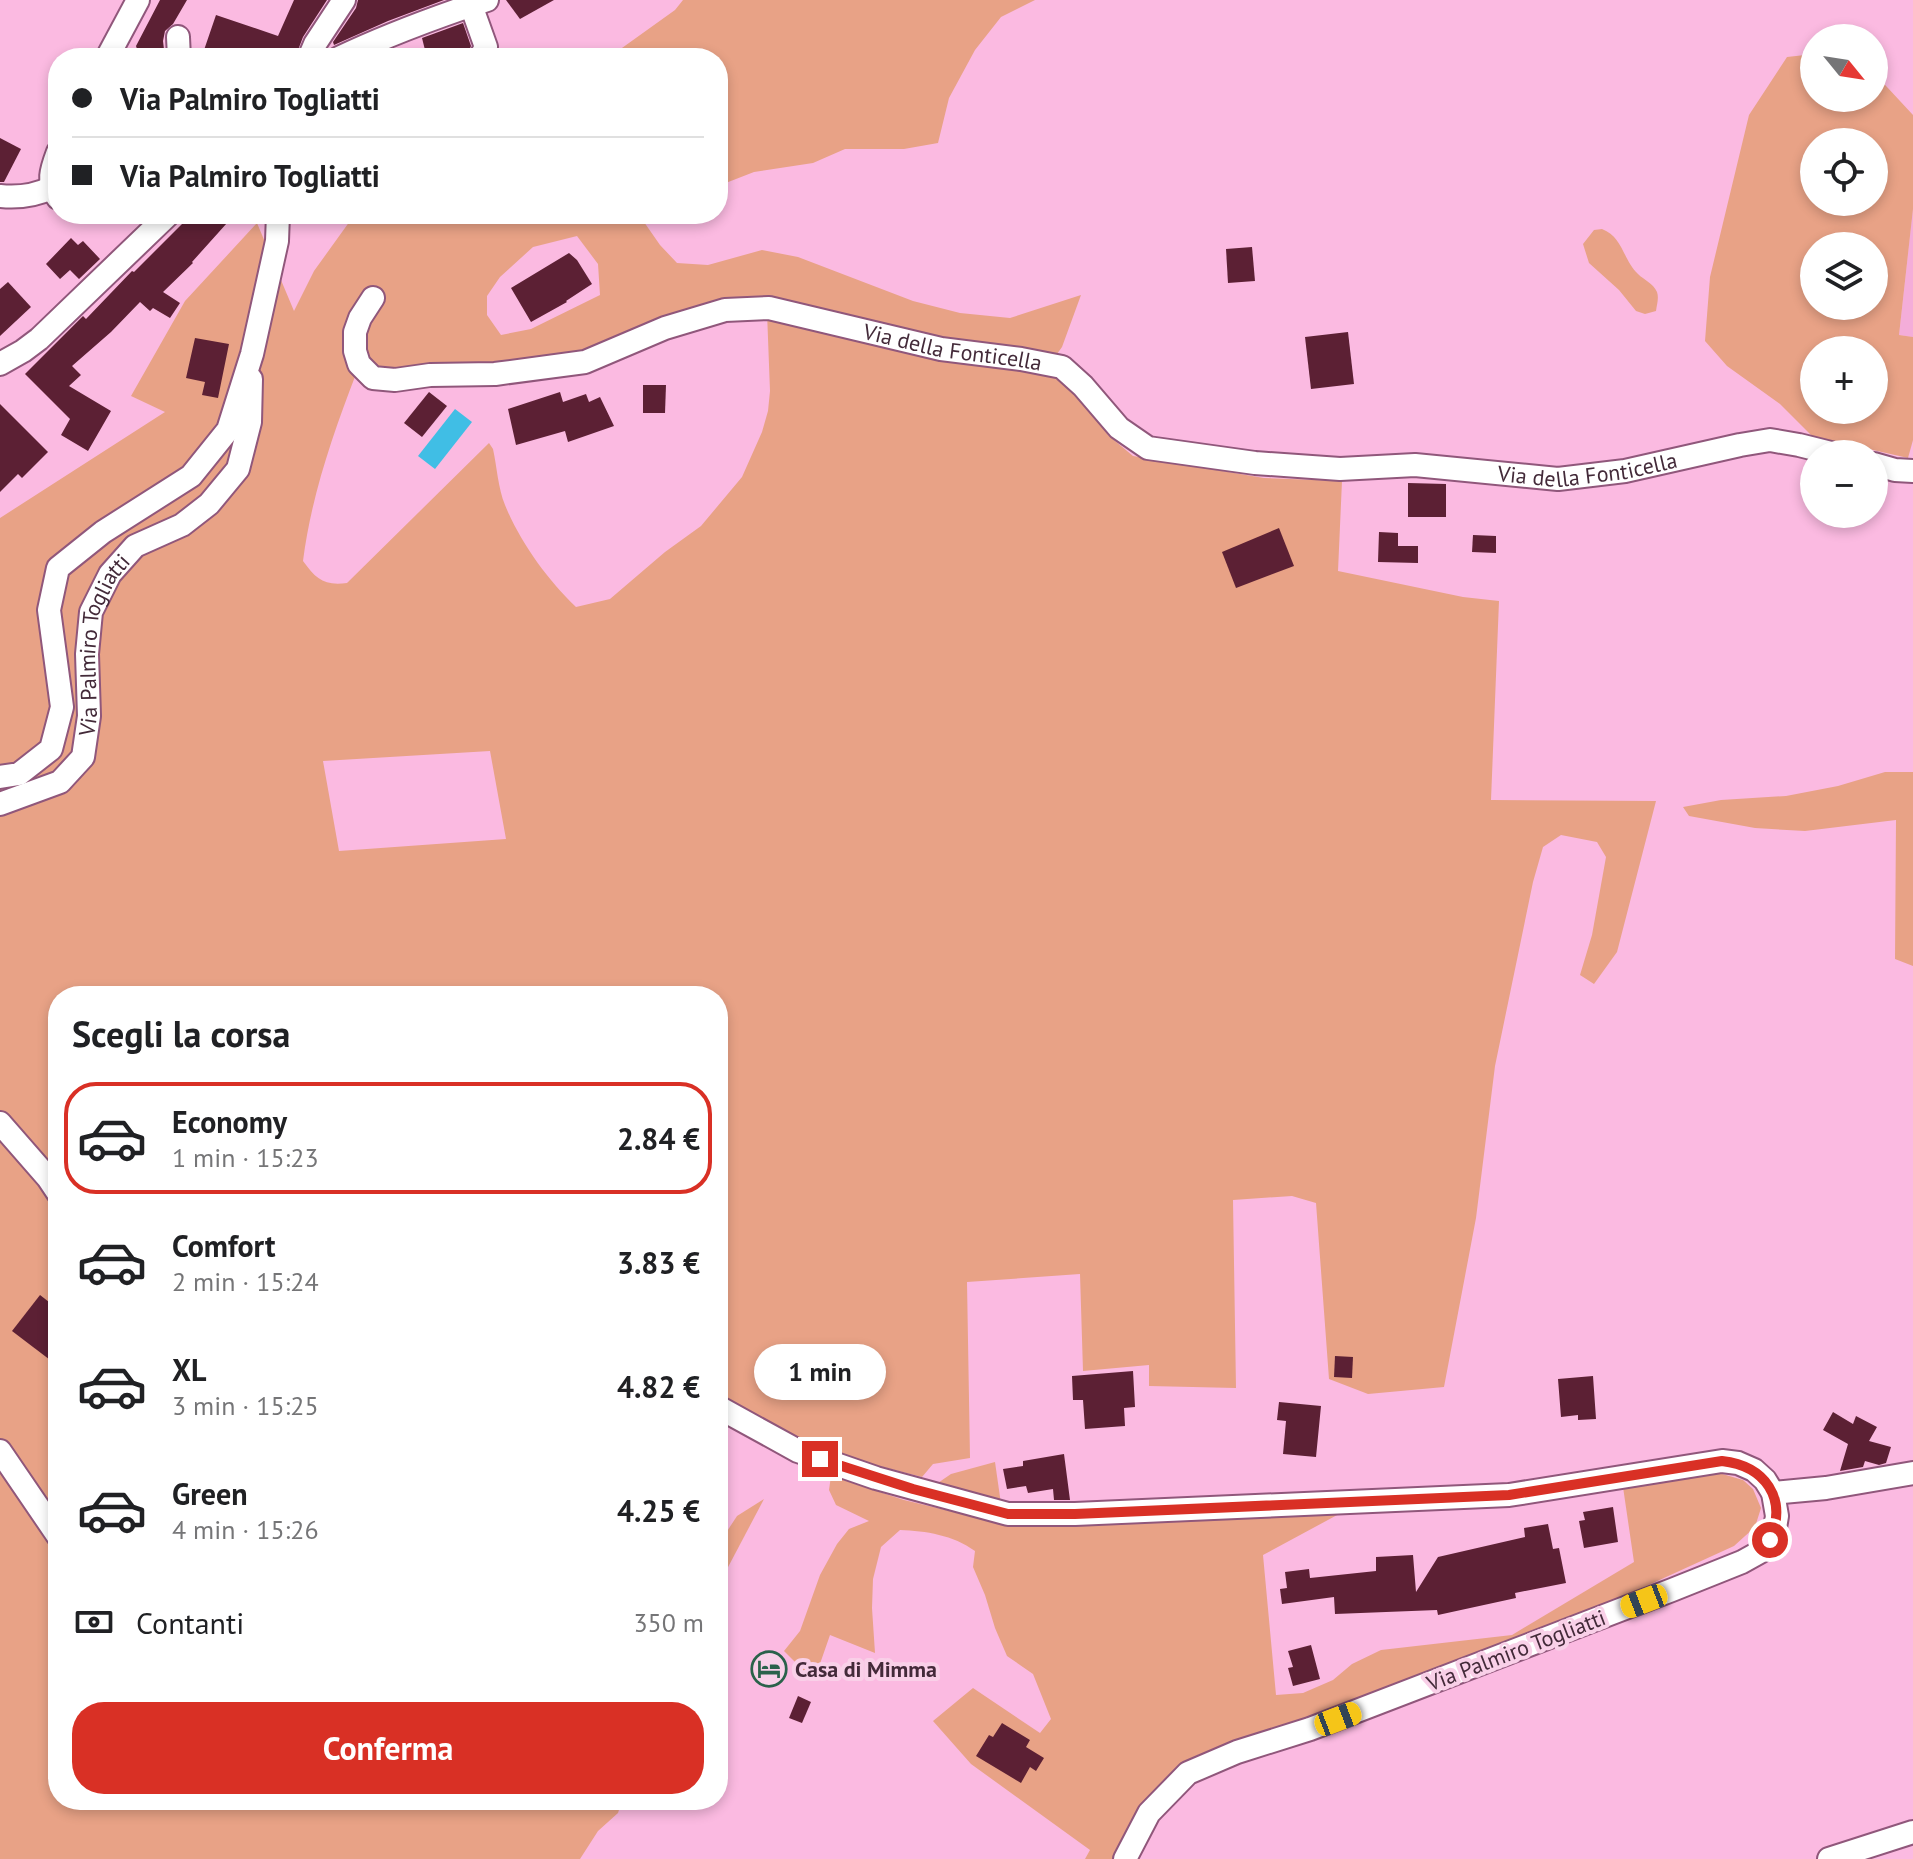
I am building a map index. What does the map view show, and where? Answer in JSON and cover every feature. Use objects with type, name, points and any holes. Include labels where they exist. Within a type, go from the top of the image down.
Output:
[{"type":"street","points":[[112,48],[138,0]]},
{"type":"street","points":[[313,48],[344,0]]},
{"type":"street","points":[[386,48],[479,3],[485,48]]},
{"type":"street","points":[[0,196],[48,194]]},
{"type":"street","points":[[0,364],[39,339],[159,224]]},
{"type":"street","name":"Via Palmiro Togliatti","points":[[0,777],[19,774],[51,749],[62,707],[49,610],[58,568],[103,532],[191,476],[228,430],[252,354],[278,224]]},
{"type":"street","name":"Via della Fonticella","points":[[373,298],[355,332],[355,351],[359,364],[373,378],[395,380],[430,375],[495,374],[585,362],[665,328],[725,310],[769,308],[941,349],[1062,367],[1119,428],[1148,448],[1255,463],[1340,469],[1415,465],[1558,479],[1625,471],[1770,440],[1800,445]]},
{"type":"street","name":"Via Palmiro Togliatti","points":[[0,804],[60,782],[83,757],[89,716],[87,654],[91,612],[110,574],[135,546],[182,525],[209,504],[238,469],[250,422],[252,354]]},
{"type":"street","points":[[1888,468],[1913,471]]},
{"type":"street","points":[[0,1123],[48,1178]]},
{"type":"street","points":[[728,1412],[798,1451],[820,1459],[913,1489],[1008,1514],[1075,1514],[1509,1495],[1722,1461],[1738,1463],[1754,1470],[1773,1493],[1826,1488],[1913,1473]]},
{"type":"street","points":[[0,1451],[48,1521]]},
{"type":"street","name":"Via Palmiro Togliatti","points":[[1125,1859],[1149,1813],[1188,1773],[1614,1612],[1742,1562],[1760,1552],[1775,1528],[1777,1516],[1773,1493]]},
{"type":"street","points":[[1839,1855],[1890,1841],[1911,1821]]},
{"type":"street","points":[[1839,1855],[1911,1821]]},
{"type":"street","points":[[1890,1841],[1913,1847]]},
{"type":"shaded area","points":[[683,0],[1035,0],[1001,17],[975,50],[949,98],[938,143],[904,149],[845,149],[813,163],[754,172],[728,182],[728,48],[622,48],[675,10]]},
{"type":"shaded area","points":[[1800,56],[1800,112],[1888,112],[1888,88],[1913,115],[1913,209],[1899,335],[1913,337],[1913,440],[1908,458],[1888,453],[1888,440],[1829,440],[1812,436],[1800,424],[1780,404],[1727,366],[1705,341],[1710,277],[1749,115],[1787,57]]},
{"type":"shaded area","points":[[1913,209],[1913,337],[1899,335]]},
{"type":"shaded area","points":[[256,224],[294,311],[314,271],[348,224],[645,224],[677,263],[708,265],[762,250],[798,257],[913,301],[960,313],[1010,318],[1081,295],[1062,347],[1052,361],[769,305],[584,359],[356,374],[324,466],[311,513],[303,561],[326,582],[347,583],[489,443],[505,505],[518,533],[545,572],[576,607],[610,599],[701,526],[742,477],[768,411],[767,312],[1060,370],[1083,394],[1108,435],[1133,456],[1264,478],[1342,481],[1338,571],[1463,597],[1499,601],[1491,800],[1656,801],[1617,952],[1594,984],[1580,975],[1592,935],[1606,857],[1597,842],[1561,835],[1543,847],[1495,1066],[1476,1218],[1444,1387],[1368,1394],[1329,1379],[1316,1203],[1292,1196],[1233,1200],[1236,1388],[1149,1386],[1149,1365],[1083,1371],[1080,1274],[967,1282],[970,1458],[933,1464],[922,1477],[801,1446],[728,1407],[728,986],[48,986],[48,1810],[619,1810],[598,1831],[580,1859],[0,1859],[0,518],[165,412],[131,396],[185,301]],"holes":[[[577,236],[598,264],[600,295],[531,329],[501,335],[487,315],[487,296],[500,277],[533,247]],[[490,751],[506,839],[339,851],[323,761]]]},
{"type":"shaded area","points":[[1602,229],[1614,237],[1633,268],[1657,292],[1656,311],[1645,314],[1636,311],[1619,290],[1589,263],[1583,244],[1594,230]]},
{"type":"shaded area","points":[[1885,772],[1913,772],[1913,966],[1895,959],[1896,820],[1805,831],[1755,828],[1689,816],[1683,807],[1721,800],[1786,796],[1838,786]]},
{"type":"shaded area","points":[[995,1462],[1001,1504],[932,1487],[951,1474]]},
{"type":"shaded area","points":[[1719,1473],[1743,1480],[1753,1489],[1761,1508],[1755,1527],[1734,1546],[1528,1640],[1187,1767],[1122,1859],[1085,1859],[1090,1850],[971,1764],[933,1721],[973,1688],[1040,1733],[1051,1719],[1033,1674],[1007,1656],[973,1567],[975,1551],[967,1546],[939,1535],[900,1530],[881,1547],[873,1579],[875,1653],[830,1635],[814,1681],[784,1651],[800,1631],[820,1575],[837,1544],[849,1529],[869,1521],[836,1505],[829,1490],[831,1476],[904,1500],[1031,1527],[1352,1507],[1263,1555],[1276,1695],[1303,1693],[1333,1680],[1352,1664],[1381,1650],[1512,1635],[1634,1562],[1623,1487]]},
{"type":"shaded area","points":[[764,1499],[728,1567],[728,1530],[737,1516]]},
{"type":"water","points":[[455,409],[472,422],[435,469],[418,456]]},
{"type":"building","points":[[160,0],[187,0],[173,24],[165,31],[164,48],[136,46]]},
{"type":"building","points":[[294,0],[327,0],[299,48],[205,48],[216,15],[278,36]]},
{"type":"building","points":[[358,0],[444,0],[334,45]]},
{"type":"building","points":[[506,0],[554,0],[520,19]]},
{"type":"building","points":[[463,23],[471,46],[424,48],[422,38]]},
{"type":"building","points":[[0,138],[21,149],[4,182],[0,182]]},
{"type":"building","points":[[182,224],[226,224],[163,292],[180,303],[170,318],[153,308],[150,311],[140,302],[72,366],[81,375],[69,386],[111,411],[88,451],[61,435],[70,419],[25,374],[83,316],[86,319]]},
{"type":"building","points":[[71,238],[78,245],[83,241],[100,259],[79,279],[70,270],[60,279],[46,264]]},
{"type":"building","points":[[1252,247],[1255,281],[1228,283],[1226,249]]},
{"type":"building","points":[[569,253],[592,284],[531,322],[511,288]]},
{"type":"building","points":[[8,282],[31,307],[0,336],[0,289]]},
{"type":"building","points":[[1348,332],[1354,384],[1311,389],[1305,337]]},
{"type":"building","points":[[195,338],[229,344],[218,398],[202,395],[205,382],[186,378]]},
{"type":"building","points":[[643,385],[666,385],[665,413],[643,413]]},
{"type":"building","points":[[429,392],[447,406],[422,437],[404,423]]},
{"type":"building","points":[[560,392],[563,402],[586,394],[589,402],[600,397],[614,426],[568,442],[565,431],[516,445],[508,409]]},
{"type":"building","points":[[0,404],[48,452],[22,478],[18,474],[0,492]]},
{"type":"building","points":[[1408,483],[1446,484],[1446,517],[1408,517]]},
{"type":"building","points":[[1279,528],[1294,566],[1236,588],[1222,552]]},
{"type":"building","points":[[1379,532],[1398,533],[1398,546],[1418,546],[1418,563],[1378,562]]},
{"type":"building","points":[[1473,535],[1496,536],[1496,553],[1472,552]]},
{"type":"building","points":[[40,1295],[48,1301],[48,1358],[12,1331]]},
{"type":"building","points":[[1335,1356],[1353,1357],[1352,1378],[1334,1377]]},
{"type":"building","points":[[1133,1371],[1135,1407],[1124,1408],[1125,1426],[1085,1429],[1083,1400],[1073,1400],[1072,1376]]},
{"type":"building","points":[[1593,1376],[1596,1419],[1578,1420],[1578,1415],[1561,1417],[1558,1379]]},
{"type":"building","points":[[1279,1402],[1321,1406],[1316,1457],[1283,1454],[1286,1421],[1277,1420]]},
{"type":"building","points":[[1833,1412],[1853,1424],[1856,1416],[1877,1427],[1869,1441],[1891,1447],[1886,1463],[1879,1465],[1865,1461],[1863,1467],[1840,1471],[1848,1444],[1823,1430]]},
{"type":"building","points":[[1064,1454],[1070,1500],[1054,1500],[1053,1489],[1028,1493],[1026,1486],[1007,1489],[1003,1469],[1023,1466],[1023,1461]]},
{"type":"building","points":[[1613,1507],[1618,1542],[1584,1548],[1579,1521],[1585,1520],[1583,1512]]},
{"type":"building","points":[[1548,1524],[1553,1549],[1559,1548],[1566,1583],[1515,1593],[1516,1598],[1438,1615],[1437,1610],[1335,1614],[1334,1597],[1282,1604],[1280,1589],[1287,1588],[1285,1572],[1309,1569],[1310,1578],[1376,1571],[1376,1557],[1413,1555],[1416,1592],[1438,1557],[1525,1537],[1524,1528]]},
{"type":"building","points":[[1311,1645],[1320,1679],[1293,1686],[1288,1668],[1293,1667],[1288,1651]]},
{"type":"building","points":[[798,1696],[811,1702],[802,1723],[789,1718]]},
{"type":"building","points":[[1002,1723],[1030,1740],[1026,1747],[1044,1758],[1036,1771],[1030,1767],[1021,1783],[976,1756],[989,1735],[993,1737]]},
{"type":"place","name":"Casa di Mimma","points":[[769,1669]]},
{"type":"route","points":[[820,1459],[913,1489],[1008,1514],[1075,1514],[1509,1495],[1722,1461],[1738,1463],[1754,1470],[1773,1493],[1777,1516],[1770,1540]]}]
